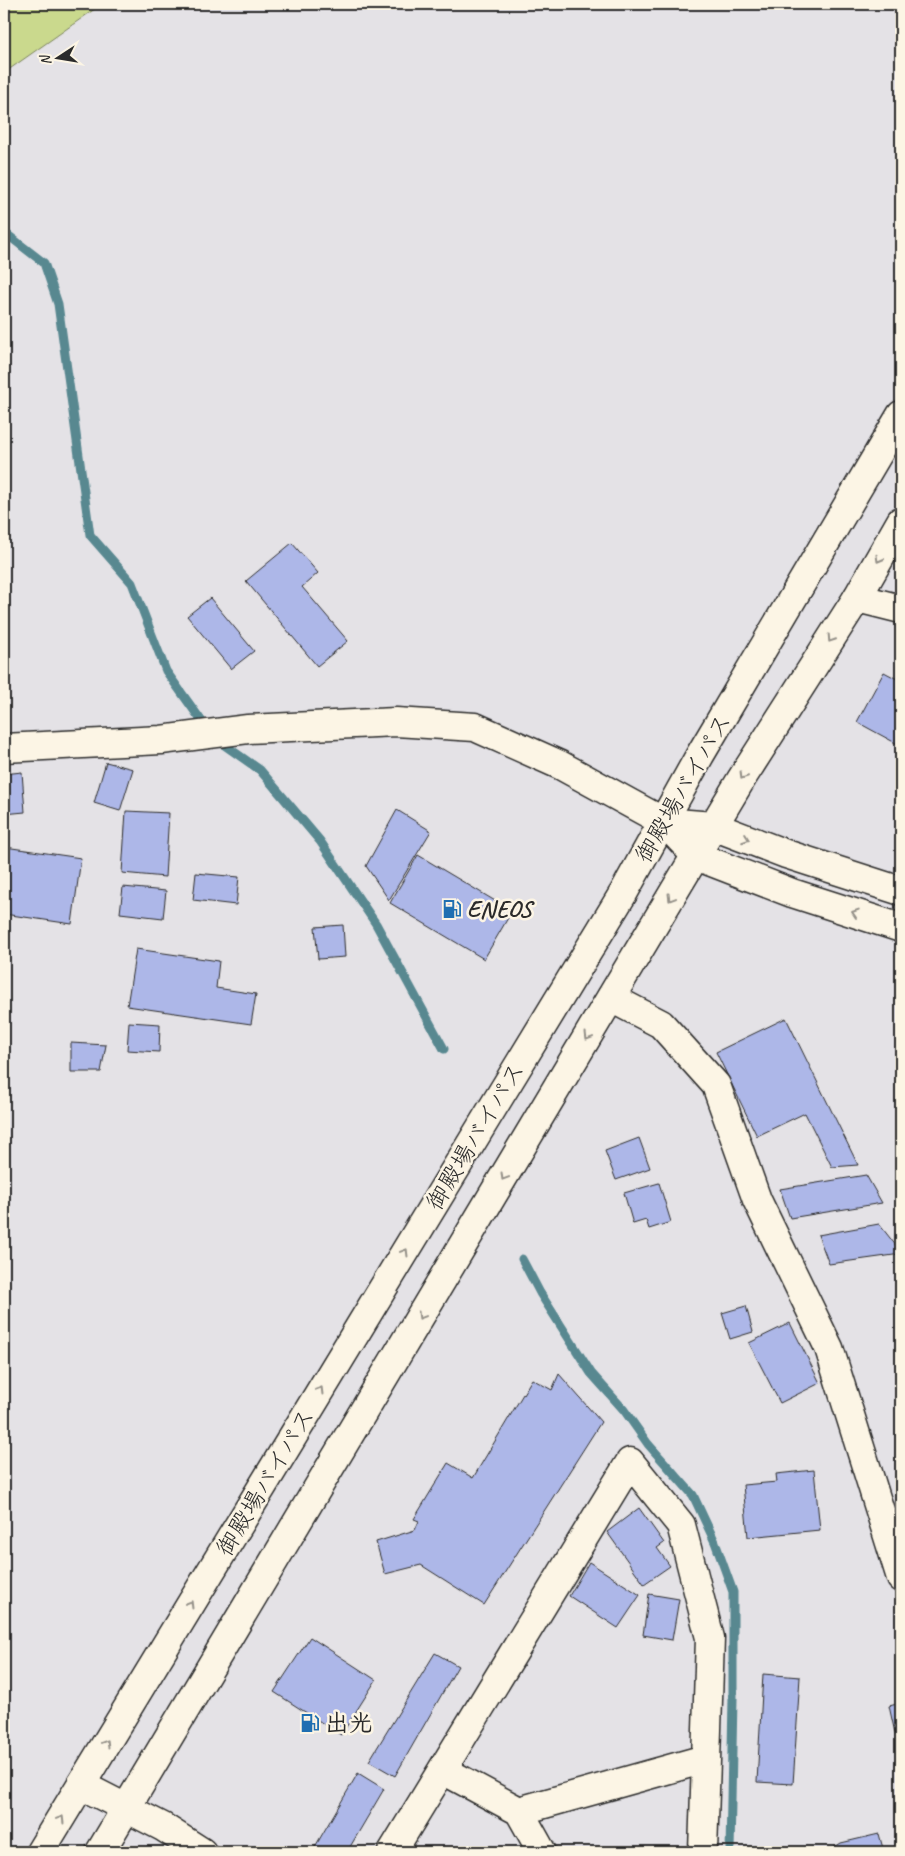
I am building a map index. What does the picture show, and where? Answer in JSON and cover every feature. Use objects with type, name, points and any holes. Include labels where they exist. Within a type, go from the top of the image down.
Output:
[{"type":"main road","name":"御殿場バイパス","points":[[40,1852],[624,892],[700,755],[901,415]]},
{"type":"main road","name":"御殿場バイパス","points":[[100,1852],[713,826],[857,598],[901,521]]},
{"type":"main road","points":[[857,598],[901,609]]},
{"type":"main road","points":[[4,748],[161,740],[248,729],[396,722],[475,727],[560,764],[664,822],[696,856],[792,894],[901,928]]},
{"type":"main road","points":[[664,822],[713,826],[786,854],[901,890]]},
{"type":"main road","points":[[611,998],[661,1024],[716,1085],[757,1200],[830,1348],[901,1578]]},
{"type":"main road","points":[[392,1852],[630,1462],[680,1525],[710,1638],[705,1759],[704,1852]]},
{"type":"main road","points":[[519,1811],[705,1759]]},
{"type":"main road","points":[[442,1770],[519,1811],[542,1852]]},
{"type":"main road","points":[[81,1785],[163,1827],[202,1852]]},
{"type":"green space","points":[[4,4],[99,4],[99,6],[4,73]]},
{"type":"building","points":[[292,543],[318,573],[302,587],[348,641],[317,666],[246,581]]},
{"type":"building","points":[[210,598],[254,651],[231,669],[187,616]]},
{"type":"building","points":[[884,672],[901,681],[901,746],[857,722]]},
{"type":"building","points":[[106,762],[133,769],[120,811],[94,803]]},
{"type":"building","points":[[22,772],[25,812],[4,814],[4,774]]},
{"type":"building","points":[[397,810],[431,831],[389,900],[366,866]]},
{"type":"building","points":[[126,811],[169,813],[165,877],[122,873]]},
{"type":"building","points":[[5,847],[81,858],[72,924],[4,914]]},
{"type":"building","points":[[418,855],[512,911],[484,959],[390,903]]},
{"type":"building","points":[[196,873],[239,877],[236,905],[193,900]]},
{"type":"building","points":[[123,887],[166,891],[163,918],[120,913]]},
{"type":"building","points":[[343,925],[345,957],[318,959],[315,927]]},
{"type":"building","points":[[136,949],[219,961],[216,988],[256,994],[251,1024],[127,1006]]},
{"type":"building","points":[[786,1018],[858,1165],[832,1167],[805,1113],[757,1136],[716,1052]]},
{"type":"building","points":[[129,1022],[160,1024],[159,1052],[127,1050]]},
{"type":"building","points":[[71,1043],[106,1045],[101,1072],[71,1072]]},
{"type":"building","points":[[639,1138],[650,1168],[616,1180],[605,1151]]},
{"type":"building","points":[[866,1175],[882,1203],[790,1218],[780,1189]]},
{"type":"building","points":[[659,1183],[671,1222],[649,1229],[646,1220],[633,1224],[624,1193]]},
{"type":"building","points":[[879,1224],[901,1254],[829,1264],[818,1235]]},
{"type":"building","points":[[746,1306],[753,1332],[730,1339],[722,1313]]},
{"type":"building","points":[[790,1323],[820,1383],[780,1403],[749,1343]]},
{"type":"building","points":[[559,1374],[601,1422],[484,1605],[421,1565],[385,1574],[376,1542],[415,1530],[419,1521],[414,1519],[448,1463],[473,1478],[532,1379],[552,1390]]},
{"type":"building","points":[[814,1470],[820,1530],[748,1537],[743,1485],[777,1482],[776,1474]]},
{"type":"building","points":[[639,1508],[664,1543],[657,1548],[670,1566],[644,1584],[607,1532]]},
{"type":"building","points":[[589,1562],[640,1595],[618,1628],[569,1596]]},
{"type":"building","points":[[649,1594],[679,1599],[672,1640],[643,1635]]},
{"type":"building","points":[[310,1637],[376,1680],[341,1735],[274,1692]]},
{"type":"building","points":[[435,1653],[458,1666],[395,1776],[369,1761]]},
{"type":"building","points":[[763,1674],[800,1677],[793,1784],[757,1782]]},
{"type":"building","points":[[901,1703],[901,1760],[889,1706]]},
{"type":"building","points":[[358,1773],[384,1789],[347,1852],[312,1852]]},
{"type":"building","points":[[879,1834],[884,1852],[827,1852],[841,1843]]},
{"type":"waterway","points":[[4,232],[44,263],[58,304],[90,535],[132,583],[166,671],[213,737],[260,770],[320,841],[376,924],[444,1049]]},
{"type":"waterway","points":[[522,1259],[540,1293],[591,1373],[624,1410],[648,1444],[693,1495],[715,1542],[733,1592],[730,1852]]},
{"type":"place","name":"ENEOS","points":[[452,909]]},
{"type":"place","name":"出光","points":[[310,1723]]}]
